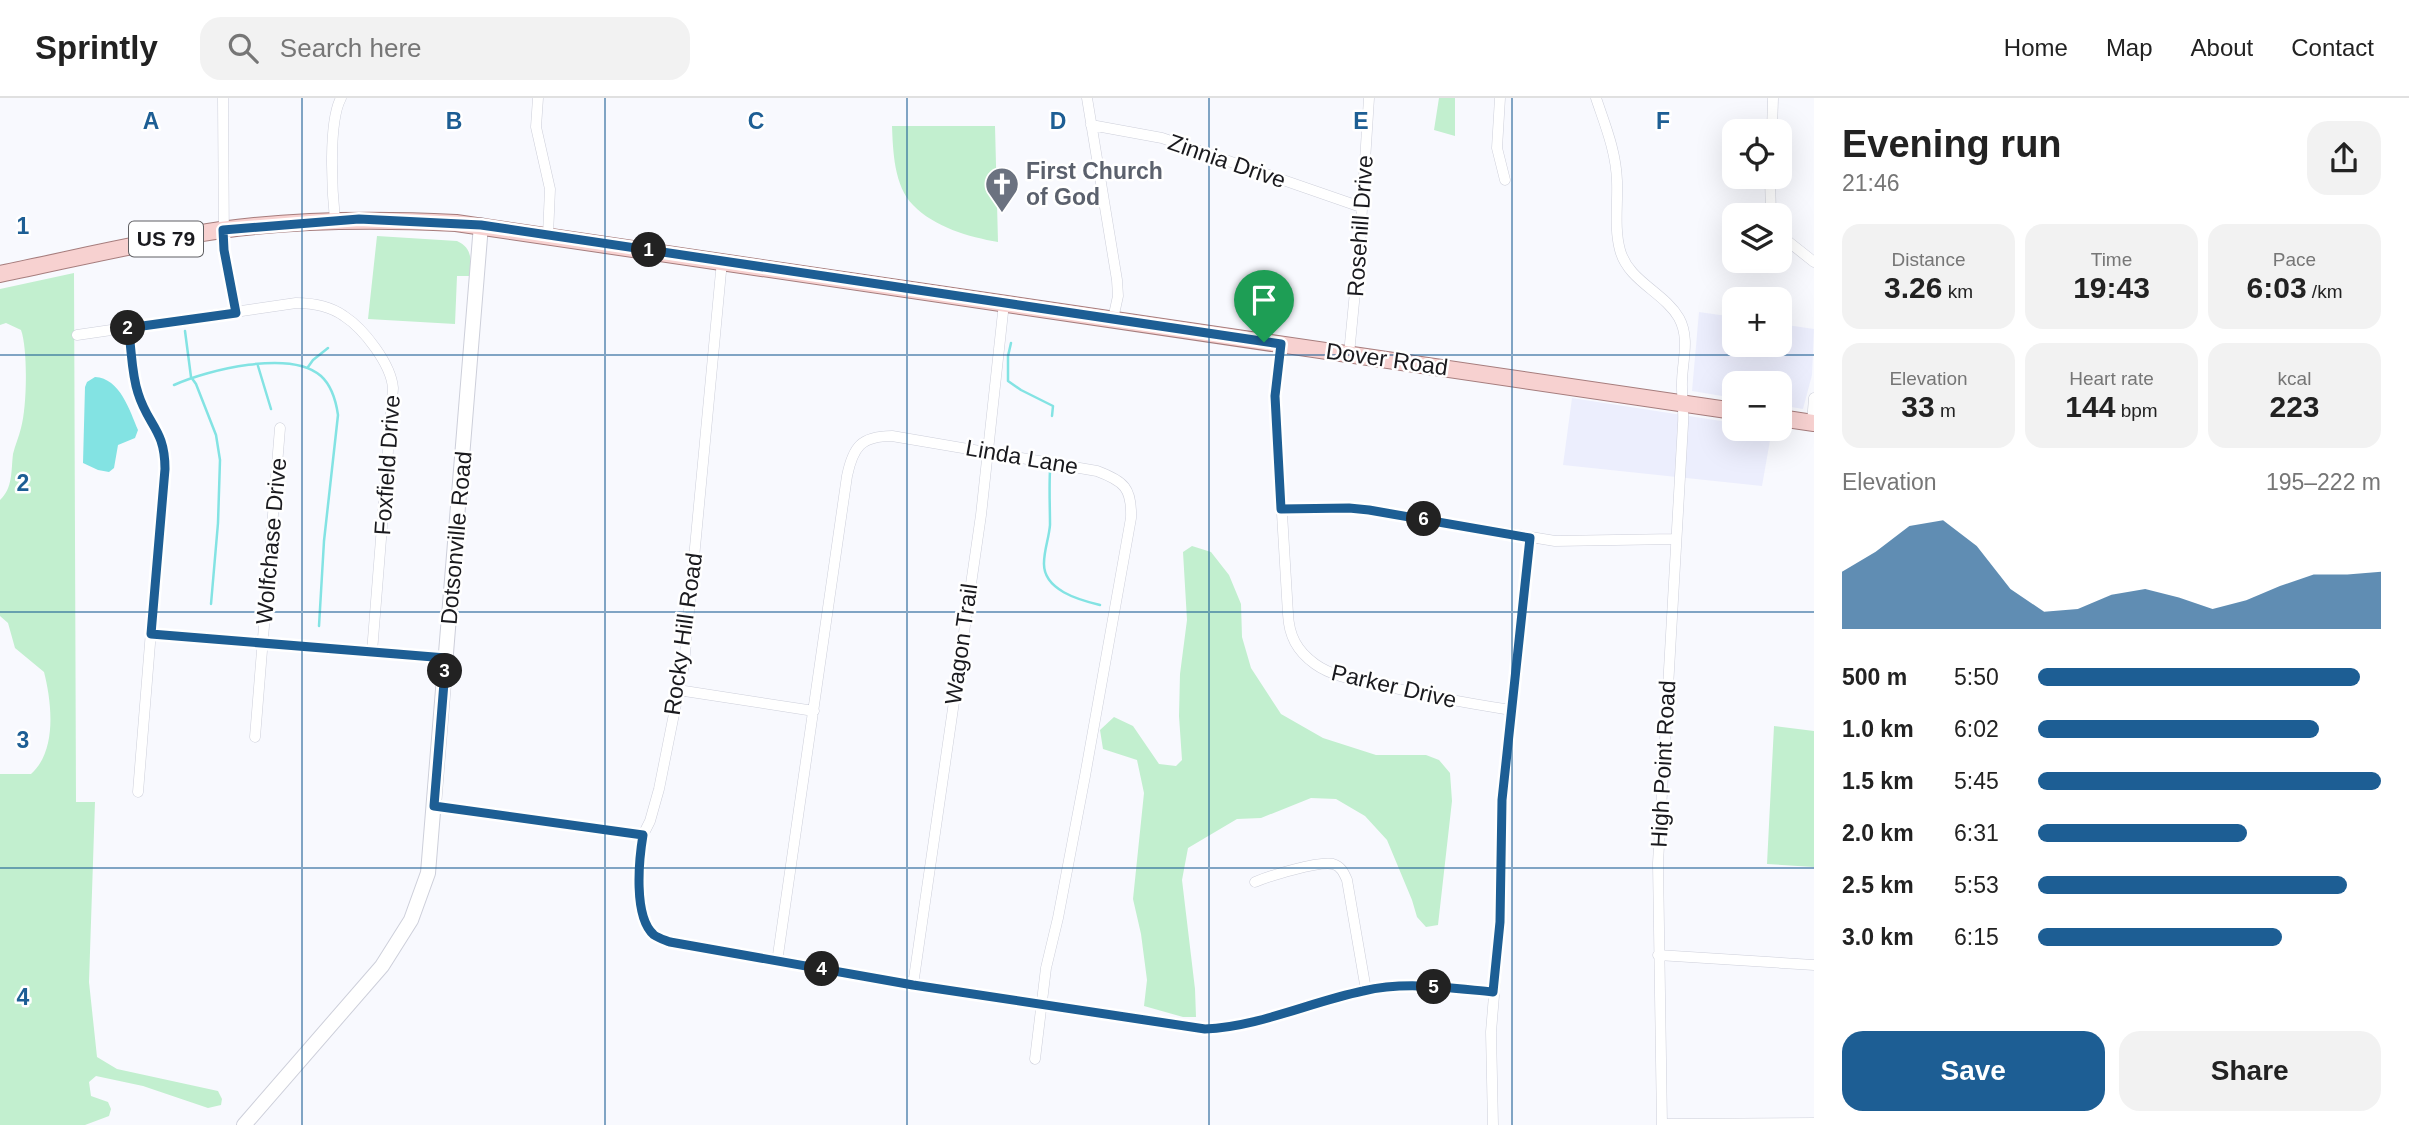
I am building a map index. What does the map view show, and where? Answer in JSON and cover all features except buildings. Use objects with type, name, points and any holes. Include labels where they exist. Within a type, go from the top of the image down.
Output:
[{"type":"main road","name":"Dover Road","points":[[0,274],[223,230],[335,220],[410,220],[481,225],[1722,409]]},
{"type":"main road","name":"Dotsonville Road","points":[[244,1125],[382,966],[411,920],[428,873],[481,225]]},
{"type":"main road","points":[[1792,420],[1813,423]]},
{"type":"street","points":[[223,98],[224,250],[236,313]]},
{"type":"street","points":[[335,220],[334,126],[341,98]]},
{"type":"street","points":[[538,98],[536,127],[550,189],[548,235]]},
{"type":"street","points":[[1087,98],[1117,280],[1118,296],[1113,319]]},
{"type":"street","name":"Rosehill Drive","points":[[1349,354],[1368,98]]},
{"type":"street","points":[[1500,98],[1497,148],[1505,180]]},
{"type":"street","name":"High Point Road","points":[[1596,98],[1614,155],[1618,237],[1623,262],[1672,309],[1683,328],[1685,348],[1659,817],[1658,956],[1662,1124]]},
{"type":"street","points":[[1772,119],[1773,98]]},
{"type":"street","name":"Zinnia Drive","points":[[1091,125],[1162,138],[1361,207]]},
{"type":"street","points":[[1792,245],[1814,262]]},
{"type":"street","name":"Rocky Hill Road","points":[[722,261],[684,664],[659,789],[643,835],[639,863],[641,907],[646,923],[654,935],[670,942],[778,962]]},
{"type":"street","name":"Foxfield Drive","points":[[77,335],[296,303],[322,306],[344,316],[352,323],[380,355],[392,380],[393,394],[372,652]]},
{"type":"street","name":"Wagon Trail","points":[[913,985],[981,514],[1004,303]]},
{"type":"street","points":[[128,328],[139,398],[160,433],[165,469],[138,792]]},
{"type":"street","name":"Parker Drive","points":[[1281,344],[1275,396],[1289,631],[1302,653],[1318,666],[1339,676],[1445,700],[1511,710]]},
{"type":"street","points":[[1813,423],[1814,398]]},
{"type":"street","name":"Wolfchase Drive","points":[[255,737],[280,428]]},
{"type":"street","name":"Linda Lane","points":[[778,962],[847,476],[855,452],[867,439],[892,436],[1097,471],[1123,484],[1131,502],[1130,524],[1058,918],[1046,968],[1035,1059]]},
{"type":"street","points":[[1281,509],[1369,510],[1530,538],[1596,541],[1675,539]]},
{"type":"street","points":[[1493,1125],[1490,1050],[1500,922],[1502,800],[1530,538]]},
{"type":"street","points":[[151,634],[446,658]]},
{"type":"street","points":[[678,690],[814,711]]},
{"type":"street","points":[[434,806],[643,835]]},
{"type":"street","points":[[1255,882],[1269,876],[1318,865],[1333,864],[1339,867],[1347,880],[1366,990]]},
{"type":"street","points":[[1658,956],[1814,965]]},
{"type":"street","points":[[778,962],[1186,1028],[1217,1029],[1366,990],[1417,986],[1493,992]]},
{"type":"street","points":[[1662,1124],[1814,1124]]},
{"type":"shaded area","points":[[1699,312],[1722,315],[1722,357],[1792,357],[1792,326],[1814,329],[1812,375],[1803,409],[1792,407],[1792,371],[1722,371],[1722,396],[1692,391]]},
{"type":"shaded area","points":[[1572,398],[1722,421],[1722,441],[1770,441],[1762,486],[1563,465]]},
{"type":"green space","points":[[1439,98],[1455,98],[1455,136],[1434,130]]},
{"type":"green space","points":[[892,126],[995,126],[998,242],[952,230],[921,213],[913,205],[898,178]]},
{"type":"green space","points":[[377,236],[457,241],[466,247],[471,260],[470,276],[457,276],[455,324],[368,319]]},
{"type":"green space","points":[[74,273],[76,802],[95,802],[89,982],[97,1057],[117,1069],[218,1091],[222,1099],[221,1105],[208,1108],[143,1086],[96,1076],[89,1082],[91,1096],[108,1102],[111,1109],[109,1116],[85,1125],[0,1125],[0,774],[31,774],[45,753],[49,740],[50,712],[44,672],[15,648],[8,623],[0,616],[0,500],[11,479],[13,454],[25,407],[26,379],[21,330],[6,323],[0,325],[0,289]]},
{"type":"green space","points":[[1192,546],[1211,552],[1229,575],[1241,604],[1242,637],[1251,668],[1281,714],[1323,738],[1376,755],[1426,755],[1439,760],[1450,773],[1452,801],[1438,925],[1426,927],[1417,917],[1387,840],[1365,816],[1336,799],[1311,798],[1261,818],[1237,819],[1188,848],[1182,880],[1196,1017],[1183,1017],[1144,1006],[1147,980],[1133,899],[1144,793],[1137,760],[1103,749],[1100,730],[1114,717],[1133,726],[1159,764],[1176,766],[1182,760],[1180,674],[1187,620],[1183,552]]},
{"type":"green space","points":[[1774,726],[1814,731],[1814,867],[1767,864]]},
{"type":"water","points":[[95,377],[104,379],[117,389],[138,430],[135,438],[118,445],[114,468],[109,472],[83,463],[85,387],[87,382]]},
{"type":"waterway","points":[[185,331],[191,377],[216,435],[220,460],[211,604]]},
{"type":"waterway","points":[[1011,343],[1008,381],[1053,406],[1052,416]]},
{"type":"waterway","points":[[308,367],[328,348]]},
{"type":"waterway","points":[[174,385],[227,368],[270,363],[307,368],[321,376],[328,384],[338,415],[324,541],[319,626]]},
{"type":"waterway","points":[[258,366],[271,409]]},
{"type":"waterway","points":[[1050,471],[1050,525],[1044,558],[1045,572],[1049,580],[1064,592],[1100,605]]},
{"type":"place","name":"First Church of God","points":[[1002,214]]},
{"type":"route","points":[[359,219],[481,225],[1264,342],[1281,344],[1275,396],[1281,509],[1369,510],[1530,538],[1502,800],[1500,922],[1493,992],[1417,986],[1386,987],[1217,1029],[1186,1028],[913,985],[670,942],[654,935],[646,923],[641,907],[639,863],[643,835],[434,806],[446,658],[151,634],[165,469],[164,450],[160,433],[139,398],[128,328],[236,313],[224,250],[223,230],[359,219]]}]
